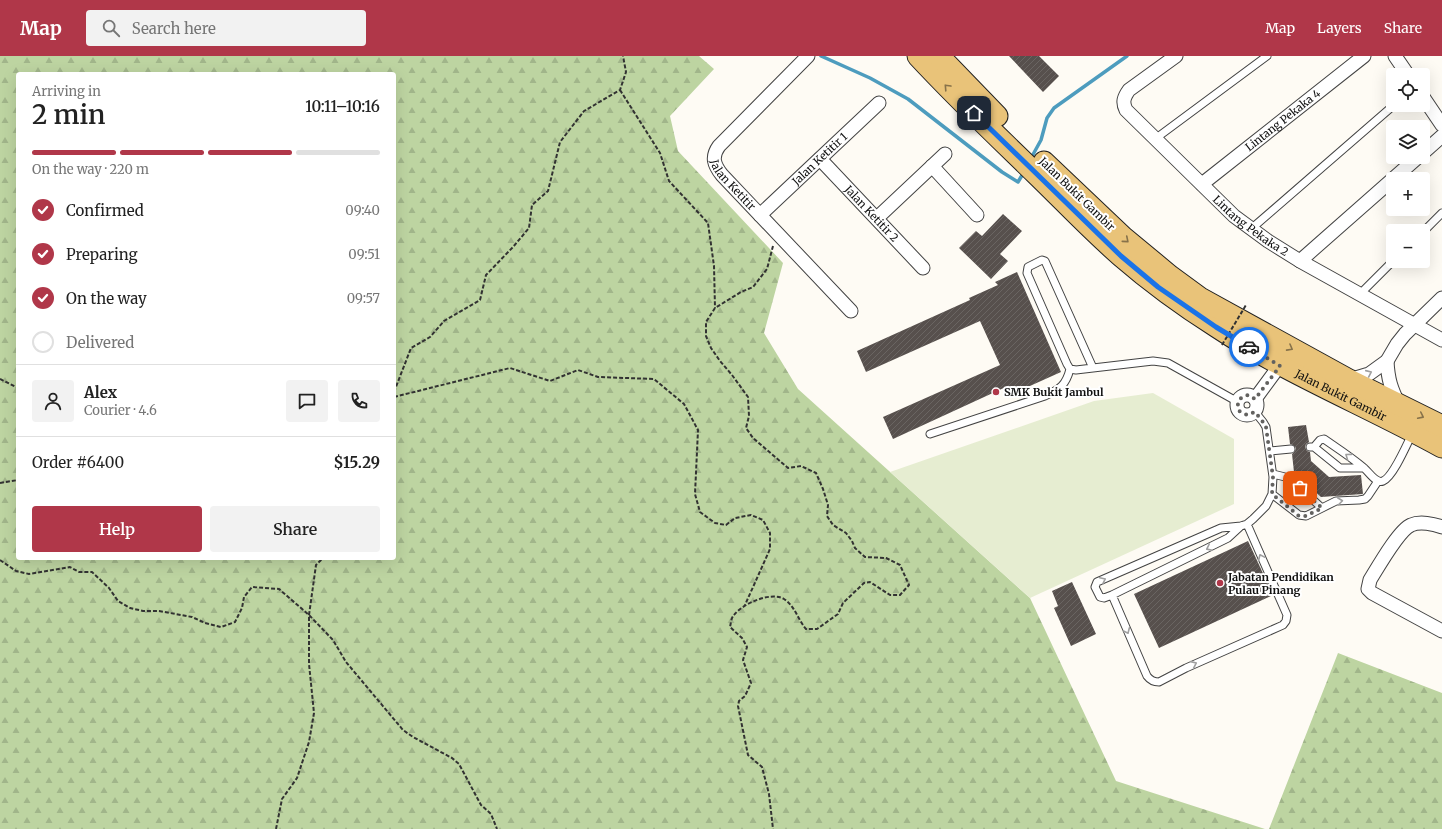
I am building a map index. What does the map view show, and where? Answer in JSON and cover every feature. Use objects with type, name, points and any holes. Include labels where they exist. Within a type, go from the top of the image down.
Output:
[{"type":"main road","name":"Jalan Bukit Gambir","points":[[918,56],[953,93],[1018,147],[1043,171],[1121,256],[1158,287],[1216,327],[1280,366],[1414,431],[1442,447]]},
{"type":"main road","name":"Jalan Bukit Gambir","points":[[939,56],[978,97],[1018,147]]},
{"type":"main road","name":"Jalan Bukit Gambir","points":[[1043,171],[1170,276],[1200,298],[1349,380],[1442,426]]},
{"type":"street","name":"Lintang Pekaka 2","points":[[1176,56],[1125,94],[1124,105],[1126,110],[1234,216],[1250,229],[1300,261],[1442,340]]},
{"type":"street","name":"Lintang Pekaka 4","points":[[1202,184],[1364,56]]},
{"type":"street","points":[[1396,56],[1404,68]]},
{"type":"street","name":"Jalan Ketitir","points":[[806,58],[726,138],[715,152],[713,158],[716,168],[851,311]]},
{"type":"street","name":"Jalan Ketitir 1","points":[[760,215],[879,103]]},
{"type":"street","points":[[1430,108],[1442,125]]},
{"type":"street","points":[[1430,147],[1442,136]]},
{"type":"street","points":[[876,218],[945,154]]},
{"type":"street","name":"Jalan Ketitir 2","points":[[820,159],[923,268]]},
{"type":"street","points":[[1401,172],[1410,164]]},
{"type":"street","points":[[932,166],[977,215]]},
{"type":"street","points":[[1300,261],[1386,185]]},
{"type":"street","points":[[1349,380],[1369,374],[1388,361],[1397,344],[1442,298]]},
{"type":"street","points":[[1388,361],[1388,377],[1390,386],[1400,406]]},
{"type":"street","points":[[1238,402],[1239,411],[1242,414],[1247,415],[1280,366]]},
{"type":"street","points":[[1442,527],[1434,524],[1412,524],[1403,530],[1370,580],[1368,588],[1372,593],[1442,631]]},
{"type":"lane","points":[[1155,139],[1267,56]]},
{"type":"lane","points":[[1250,229],[1386,112]]},
{"type":"lane","points":[[1430,225],[1442,213]]},
{"type":"lane","points":[[930,434],[1045,396],[1055,391],[1068,380],[1070,369],[1027,274],[1028,267],[1042,260],[1045,261],[1047,265],[1094,368]]},
{"type":"lane","points":[[1360,294],[1386,268]]},
{"type":"lane","points":[[1070,369],[1076,370],[1153,361],[1168,363],[1238,402]]},
{"type":"lane","points":[[1244,525],[1221,528],[1097,582],[1095,584],[1095,588],[1100,597],[1104,598],[1112,595],[1228,538],[1253,519],[1266,506],[1272,494],[1273,474],[1266,427],[1255,405]]},
{"type":"lane","points":[[1364,468],[1340,468],[1312,447],[1320,440],[1324,439],[1364,468],[1378,481],[1384,481],[1393,471],[1414,431]]},
{"type":"lane","points":[[1270,451],[1291,448]]},
{"type":"lane","points":[[1273,474],[1289,478],[1322,508]]},
{"type":"lane","points":[[1272,494],[1299,516],[1306,516],[1336,501],[1359,500],[1365,498],[1378,481]]},
{"type":"lane","points":[[1112,595],[1147,676],[1155,682],[1159,682],[1186,668],[1283,625],[1286,621],[1287,615],[1244,525]]},
{"type":"path","points":[[396,387],[411,348],[430,337],[444,321],[480,300],[486,275],[529,228],[532,205],[548,191],[560,142],[584,112],[620,90],[626,72],[623,56]]},
{"type":"path","points":[[620,90],[660,153],[669,181],[708,223],[714,266],[715,308]]},
{"type":"path","points":[[773,829],[762,767],[748,755],[738,706],[739,701],[745,696],[751,683],[744,660],[747,647],[742,638],[730,627],[733,615],[744,606],[758,599],[775,596],[784,599],[794,609],[801,623],[806,629],[817,629],[838,614],[843,603],[864,583],[870,582],[890,595],[900,595],[909,585],[900,565],[886,558],[865,557],[855,548],[846,533],[833,525],[827,516],[828,505],[816,474],[801,466],[788,468],[753,438],[746,428],[749,416],[748,397],[711,348],[706,336],[706,322],[715,308],[741,292],[753,287],[767,269],[772,247],[781,237]]},
{"type":"path","points":[[1222,345],[1246,305]]},
{"type":"path","points":[[396,396],[510,368],[550,381],[578,370],[598,377],[654,379],[684,404],[698,430],[695,494],[700,512],[716,523],[726,525],[735,518],[751,515],[763,520],[770,533],[770,550],[744,606]]},
{"type":"path","points":[[0,379],[16,387]]},
{"type":"path","points":[[0,483],[16,480]]},
{"type":"path","points":[[0,560],[16,571],[29,574],[70,567],[78,572],[92,572],[109,588],[118,602],[130,608],[192,617],[205,623],[221,627],[235,622],[242,608],[244,597],[252,587],[279,589],[309,615],[334,640],[346,662],[403,730],[452,758],[459,764],[481,804],[491,814],[497,829]]},
{"type":"path","points":[[276,829],[282,799],[297,778],[309,742],[314,713],[308,664],[309,615],[316,565],[321,560]]},
{"type":"green space","points":[[0,56],[699,56],[714,69],[670,116],[678,151],[783,263],[764,333],[798,389],[1030,598],[1116,781],[1265,829],[0,829]]},
{"type":"green space","points":[[1153,393],[1234,439],[1234,504],[1030,598],[890,472],[1094,401]]},
{"type":"green space","points":[[1338,653],[1442,693],[1442,829],[1269,829]]},
{"type":"building","points":[[1009,56],[1039,56],[1059,76],[1043,92]]},
{"type":"building","points":[[1003,214],[1022,231],[1000,254],[1008,261],[991,279],[959,248],[976,231],[982,236]]},
{"type":"building","points":[[1017,272],[1061,372],[1012,394],[1008,386],[893,439],[883,417],[1000,365],[980,321],[866,372],[857,351],[970,300],[969,298],[998,285],[995,282]]},
{"type":"building","points":[[1306,425],[1309,442],[1305,447],[1307,451],[1310,452],[1311,461],[1329,477],[1361,475],[1363,494],[1321,497],[1294,472],[1292,454],[1296,448],[1290,444],[1288,427]]},
{"type":"building","points":[[1248,541],[1273,595],[1159,648],[1134,594]]},
{"type":"building","points":[[1072,582],[1096,634],[1071,646],[1054,608],[1058,606],[1052,591]]},
{"type":"waterway","points":[[821,56],[870,78],[908,99],[1002,172],[1018,182],[1024,172]]},
{"type":"waterway","points":[[1030,160],[1041,140],[1047,118],[1054,108],[1127,56]]},
{"type":"way so far","points":[[1249,347],[1280,366],[1255,399],[1248,395],[1240,398],[1238,402],[1239,411],[1242,414],[1247,415],[1255,412],[1266,427],[1273,477],[1272,494],[1299,516],[1310,515],[1322,508],[1300,488]]},
{"type":"place","name":"SMK Bukit Jambul","points":[[996,392]]},
{"type":"place","name":"Jabatan Pendidikan Pulau Pinang","points":[[1220,583]]},
{"type":"route","points":[[974,113],[1121,256],[1158,287],[1216,327],[1249,347]]}]
